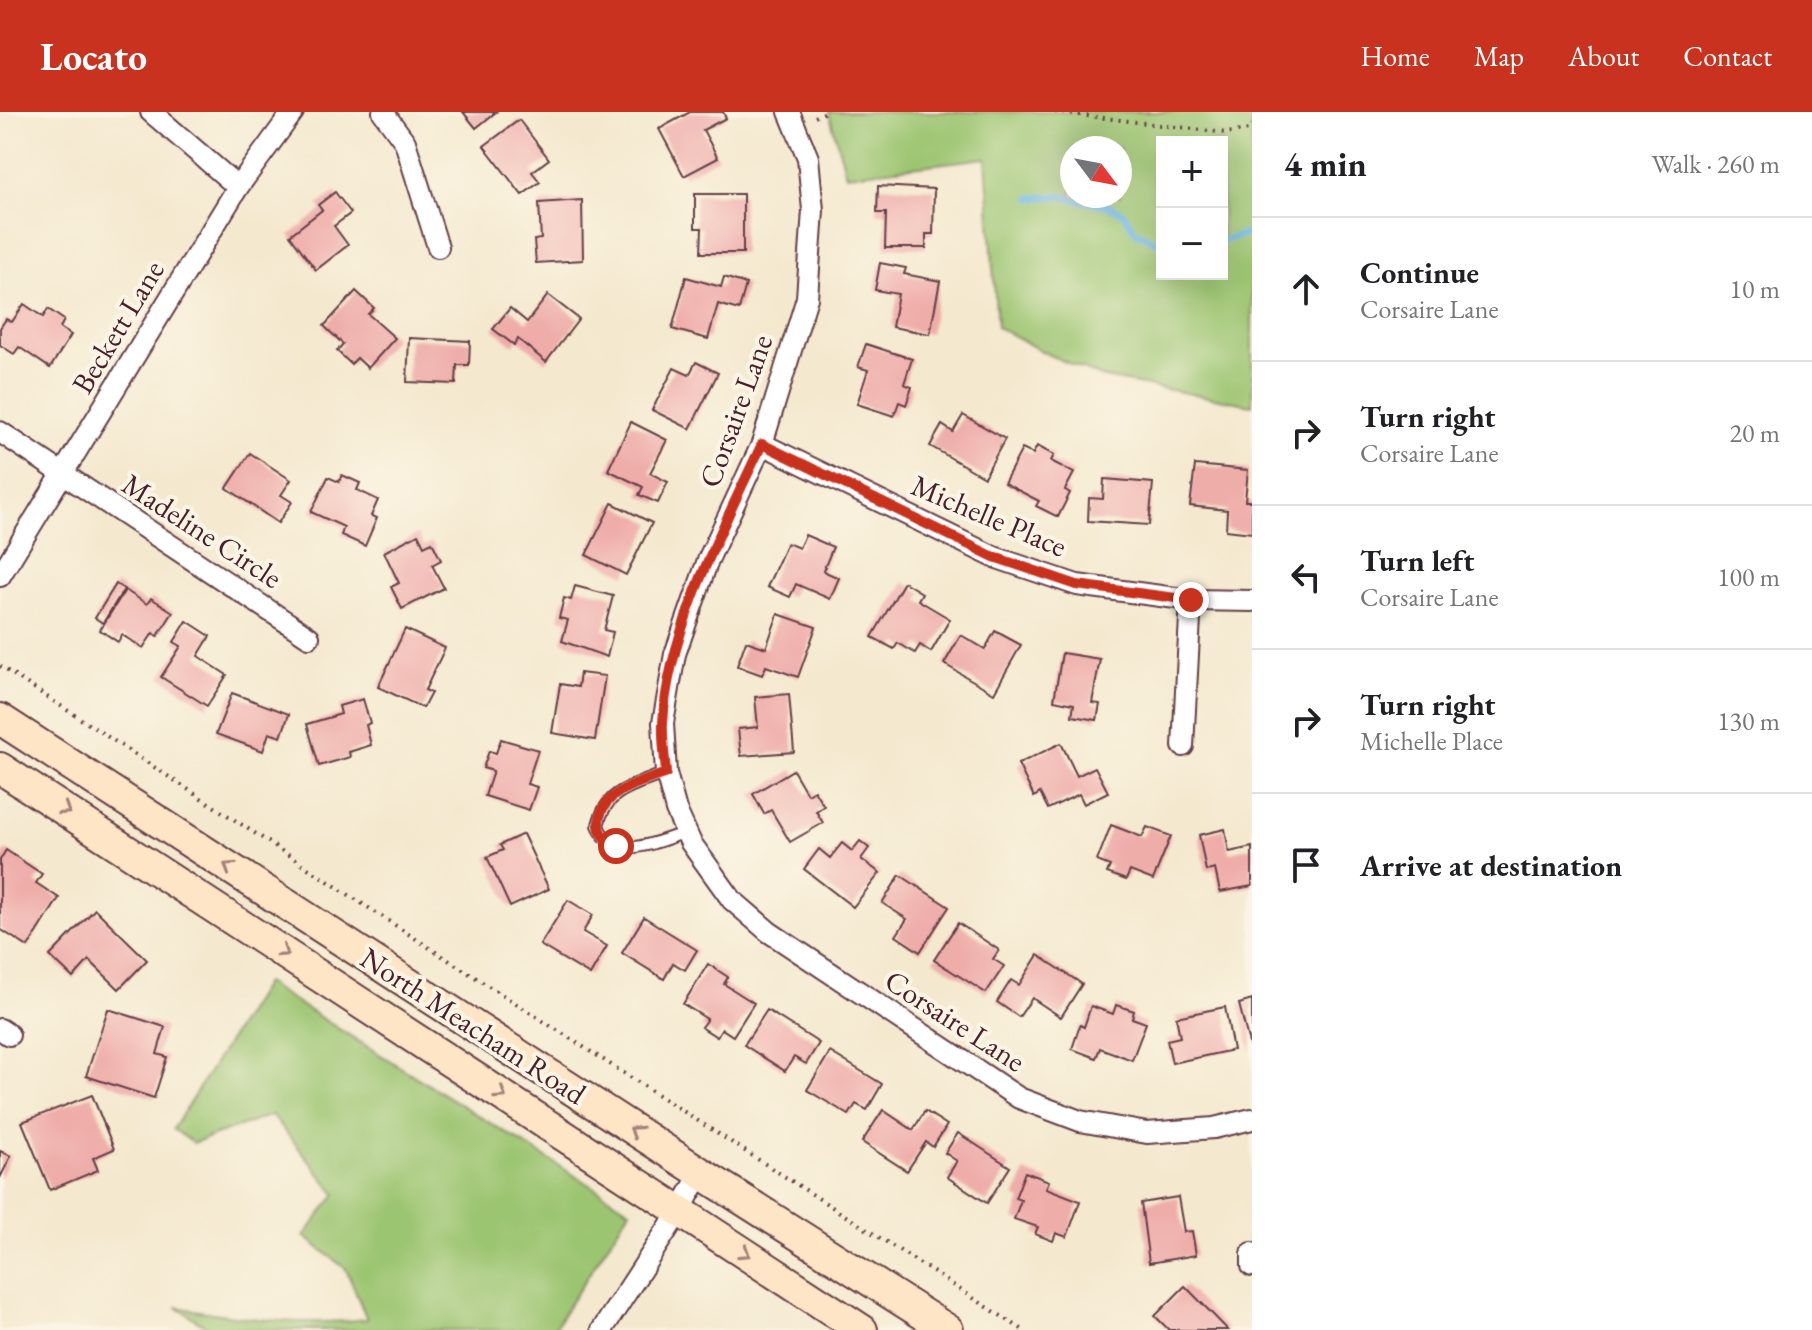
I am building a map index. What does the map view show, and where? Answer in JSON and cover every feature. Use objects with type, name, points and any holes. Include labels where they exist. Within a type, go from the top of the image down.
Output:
[{"type":"main road","name":"North Meacham Road","points":[[0,719],[948,1330]]},
{"type":"main road","name":"North Meacham Road","points":[[0,768],[862,1330]]},
{"type":"street","points":[[151,112],[238,187]]},
{"type":"street","name":"Beckett Lane","points":[[0,576],[238,187],[293,112]]},
{"type":"street","points":[[383,112],[405,142],[438,247]]},
{"type":"street","name":"Corsaire Lane","points":[[789,112],[808,158],[813,210],[807,298],[762,444],[708,560],[675,654],[663,723],[666,773],[676,810],[732,900],[769,932],[1019,1098],[1080,1121],[1147,1133],[1214,1128],[1252,1119]]},
{"type":"street","name":"Madeline Circle","points":[[0,432],[309,637]]},
{"type":"street","name":"Michelle Place","points":[[762,444],[994,557],[1077,585],[1191,600],[1252,601]]},
{"type":"street","points":[[1183,746],[1191,600]]},
{"type":"street","points":[[602,1330],[701,1173]]},
{"type":"street","points":[[1252,1253],[1252,1266]]},
{"type":"lane","points":[[666,773],[617,793],[607,801],[598,825],[607,841],[626,848],[640,847],[687,832]]},
{"type":"path","points":[[1055,112],[1226,133],[1249,130],[1252,126]]},
{"type":"path","points":[[0,666],[439,954],[1023,1330]]},
{"type":"green space","points":[[829,112],[1252,112],[1252,405],[1104,378],[1049,355],[997,327],[986,158],[846,175]]},
{"type":"green space","points":[[265,983],[630,1210],[553,1330],[212,1330],[176,1307],[271,1320],[319,1322],[367,1319],[346,1269],[304,1236],[336,1194],[272,1115],[193,1143],[173,1129]]},
{"type":"building","points":[[463,112],[496,112],[476,128]]},
{"type":"building","points":[[690,112],[723,112],[726,118],[703,130],[718,158],[684,176],[659,129]]},
{"type":"building","points":[[519,120],[549,159],[532,172],[540,182],[522,195],[484,146]]},
{"type":"building","points":[[878,186],[934,189],[933,234],[926,234],[926,248],[885,248],[886,213],[877,213]]},
{"type":"building","points":[[335,192],[351,213],[334,226],[348,245],[316,270],[290,235],[322,210],[318,205]]},
{"type":"building","points":[[695,194],[743,194],[743,253],[701,253],[702,228],[695,228]]},
{"type":"building","points":[[582,200],[583,260],[536,263],[534,240],[541,239],[539,203]]},
{"type":"building","points":[[880,263],[906,268],[904,274],[940,281],[930,334],[892,327],[898,294],[875,290]]},
{"type":"building","points":[[686,277],[721,287],[724,277],[746,284],[739,310],[718,304],[708,339],[672,329]]},
{"type":"building","points":[[356,291],[374,308],[368,314],[395,338],[368,368],[357,358],[351,364],[337,351],[343,344],[324,326]]},
{"type":"building","points":[[548,295],[579,319],[546,362],[518,339],[514,345],[493,329],[510,308],[527,322]]},
{"type":"building","points":[[24,304],[43,317],[48,309],[64,320],[60,328],[71,335],[50,368],[19,347],[14,354],[0,345],[0,328],[6,319],[12,322]]},
{"type":"building","points":[[409,338],[470,341],[469,365],[457,365],[456,384],[407,382]]},
{"type":"building","points":[[866,344],[912,359],[904,384],[912,387],[906,405],[899,402],[894,416],[857,404],[868,370],[858,367]]},
{"type":"building","points":[[696,362],[718,373],[690,429],[652,410],[674,368],[689,375]]},
{"type":"building","points":[[963,415],[1005,439],[984,477],[930,446],[942,425],[953,432]]},
{"type":"building","points":[[631,422],[667,440],[650,473],[668,482],[658,503],[639,495],[643,487],[608,470]]},
{"type":"building","points":[[1037,446],[1054,455],[1051,461],[1074,473],[1065,490],[1070,493],[1058,517],[1036,506],[1039,501],[1004,483],[1022,449],[1033,454]]},
{"type":"building","points":[[250,453],[291,480],[281,495],[292,502],[278,523],[227,488]]},
{"type":"building","points":[[1195,465],[1248,470],[1245,501],[1252,501],[1252,533],[1226,530],[1227,510],[1190,506]]},
{"type":"building","points":[[342,475],[360,483],[357,490],[378,500],[371,516],[377,518],[365,546],[341,535],[344,527],[311,512],[328,477],[339,482]]},
{"type":"building","points":[[1104,479],[1153,483],[1149,525],[1088,521],[1089,498],[1103,499]]},
{"type":"building","points":[[612,503],[652,523],[626,575],[586,555]]},
{"type":"building","points":[[418,534],[424,546],[432,542],[441,560],[432,565],[444,588],[402,609],[391,587],[399,583],[384,552]]},
{"type":"building","points":[[805,535],[833,547],[823,571],[839,578],[830,599],[796,584],[790,597],[767,587],[787,543],[799,548]]},
{"type":"building","points":[[904,582],[922,593],[918,600],[950,619],[931,652],[920,645],[915,653],[898,643],[894,649],[872,637]]},
{"type":"building","points":[[116,584],[124,589],[103,623],[95,618]]},
{"type":"building","points":[[575,586],[613,596],[604,630],[613,632],[607,657],[562,641],[568,620],[559,618],[564,598],[571,600]]},
{"type":"building","points":[[125,590],[147,604],[151,598],[173,612],[158,636],[153,633],[143,648],[122,635],[118,642],[100,630]]},
{"type":"building","points":[[778,614],[816,627],[798,677],[766,666],[762,675],[737,666],[746,641],[766,648]]},
{"type":"building","points":[[187,621],[210,636],[198,656],[227,675],[207,706],[161,677],[181,646],[174,642]]},
{"type":"building","points":[[405,629],[445,648],[425,690],[431,693],[423,708],[378,687]]},
{"type":"building","points":[[995,631],[1021,645],[994,693],[944,664],[961,635],[985,649]]},
{"type":"building","points":[[1062,653],[1100,659],[1092,703],[1100,704],[1097,720],[1072,716],[1074,704],[1054,700]]},
{"type":"building","points":[[580,673],[605,676],[595,740],[552,733],[560,684],[578,687]]},
{"type":"building","points":[[232,693],[289,714],[281,737],[269,733],[263,751],[216,734]]},
{"type":"building","points":[[789,694],[794,752],[741,756],[738,729],[758,727],[755,697]]},
{"type":"building","points":[[363,699],[370,723],[366,725],[371,745],[349,752],[350,757],[319,766],[307,724],[341,714],[339,706]]},
{"type":"building","points":[[501,739],[538,750],[527,784],[537,787],[529,810],[485,796],[493,771],[483,768],[489,751],[496,753]]},
{"type":"building","points":[[1061,743],[1077,776],[1095,767],[1108,792],[1084,804],[1079,794],[1048,809],[1040,793],[1034,797],[1018,764]]},
{"type":"building","points":[[793,770],[807,794],[814,790],[824,806],[816,811],[823,823],[790,842],[771,810],[764,814],[753,794]]},
{"type":"building","points":[[1111,825],[1142,837],[1147,827],[1171,836],[1153,880],[1130,871],[1126,880],[1107,873],[1110,866],[1097,861]]},
{"type":"building","points":[[1225,829],[1229,852],[1252,847],[1252,886],[1220,892],[1215,869],[1206,871],[1199,835]]},
{"type":"building","points":[[523,834],[549,889],[510,907],[487,857],[503,850],[500,845]]},
{"type":"building","points":[[860,841],[869,848],[861,859],[880,873],[853,907],[804,869],[819,849],[830,858],[842,843],[852,851]]},
{"type":"building","points":[[6,850],[42,874],[36,883],[59,898],[28,947],[0,929],[0,860]]},
{"type":"building","points":[[900,875],[949,907],[920,952],[896,936],[907,919],[882,903]]},
{"type":"building","points":[[568,900],[593,915],[583,932],[607,946],[590,975],[540,945]]},
{"type":"building","points":[[95,909],[147,960],[119,989],[89,960],[73,978],[50,956]]},
{"type":"building","points":[[644,917],[697,950],[685,970],[673,963],[664,979],[622,953]]},
{"type":"building","points":[[958,923],[999,950],[993,959],[1004,966],[986,993],[934,960]]},
{"type":"building","points":[[1038,955],[1082,984],[1061,1017],[1032,998],[1019,1017],[997,1002],[1011,980],[1019,985]]},
{"type":"building","points":[[708,964],[728,977],[724,984],[754,1003],[733,1036],[722,1029],[717,1037],[701,1027],[707,1019],[683,1004]]},
{"type":"building","points":[[1252,1000],[1252,1051],[1251,1051],[1239,1004]]},
{"type":"building","points":[[1116,1005],[1134,1011],[1132,1018],[1146,1023],[1132,1060],[1100,1048],[1096,1058],[1072,1049],[1091,1006],[1113,1014]]},
{"type":"building","points":[[1225,1007],[1233,1050],[1172,1063],[1167,1040],[1180,1037],[1176,1017]]},
{"type":"building","points":[[108,1009],[165,1027],[157,1054],[167,1057],[154,1098],[86,1076]]},
{"type":"building","points":[[767,1010],[819,1043],[806,1064],[794,1057],[785,1071],[744,1045]]},
{"type":"building","points":[[830,1052],[882,1084],[867,1110],[856,1104],[849,1115],[807,1090]]},
{"type":"building","points":[[92,1095],[114,1149],[93,1158],[98,1170],[50,1190],[22,1122]]},
{"type":"building","points":[[883,1110],[913,1130],[925,1111],[947,1125],[933,1147],[926,1142],[907,1171],[862,1142]]},
{"type":"building","points":[[958,1133],[1010,1167],[987,1203],[947,1177],[957,1161],[945,1153]]},
{"type":"building","points":[[0,1151],[11,1156],[0,1178]]},
{"type":"building","points":[[1025,1172],[1049,1181],[1046,1188],[1080,1201],[1067,1237],[1056,1233],[1053,1241],[1035,1234],[1038,1227],[1014,1219],[1021,1200],[1015,1198]]},
{"type":"building","points":[[1178,1197],[1184,1232],[1192,1231],[1196,1255],[1149,1263],[1141,1203]]},
{"type":"building","points":[[1185,1286],[1228,1330],[1169,1330],[1155,1316]]},
{"type":"waterway","points":[[1031,198],[1059,196],[1108,206],[1123,213],[1136,232],[1156,242]]},
{"type":"waterway","points":[[1228,239],[1252,232]]},
{"type":"route","points":[[616,846],[601,833],[598,825],[601,810],[617,793],[666,773],[663,723],[675,654],[708,560],[762,444],[994,557],[1077,585],[1191,600]]}]
